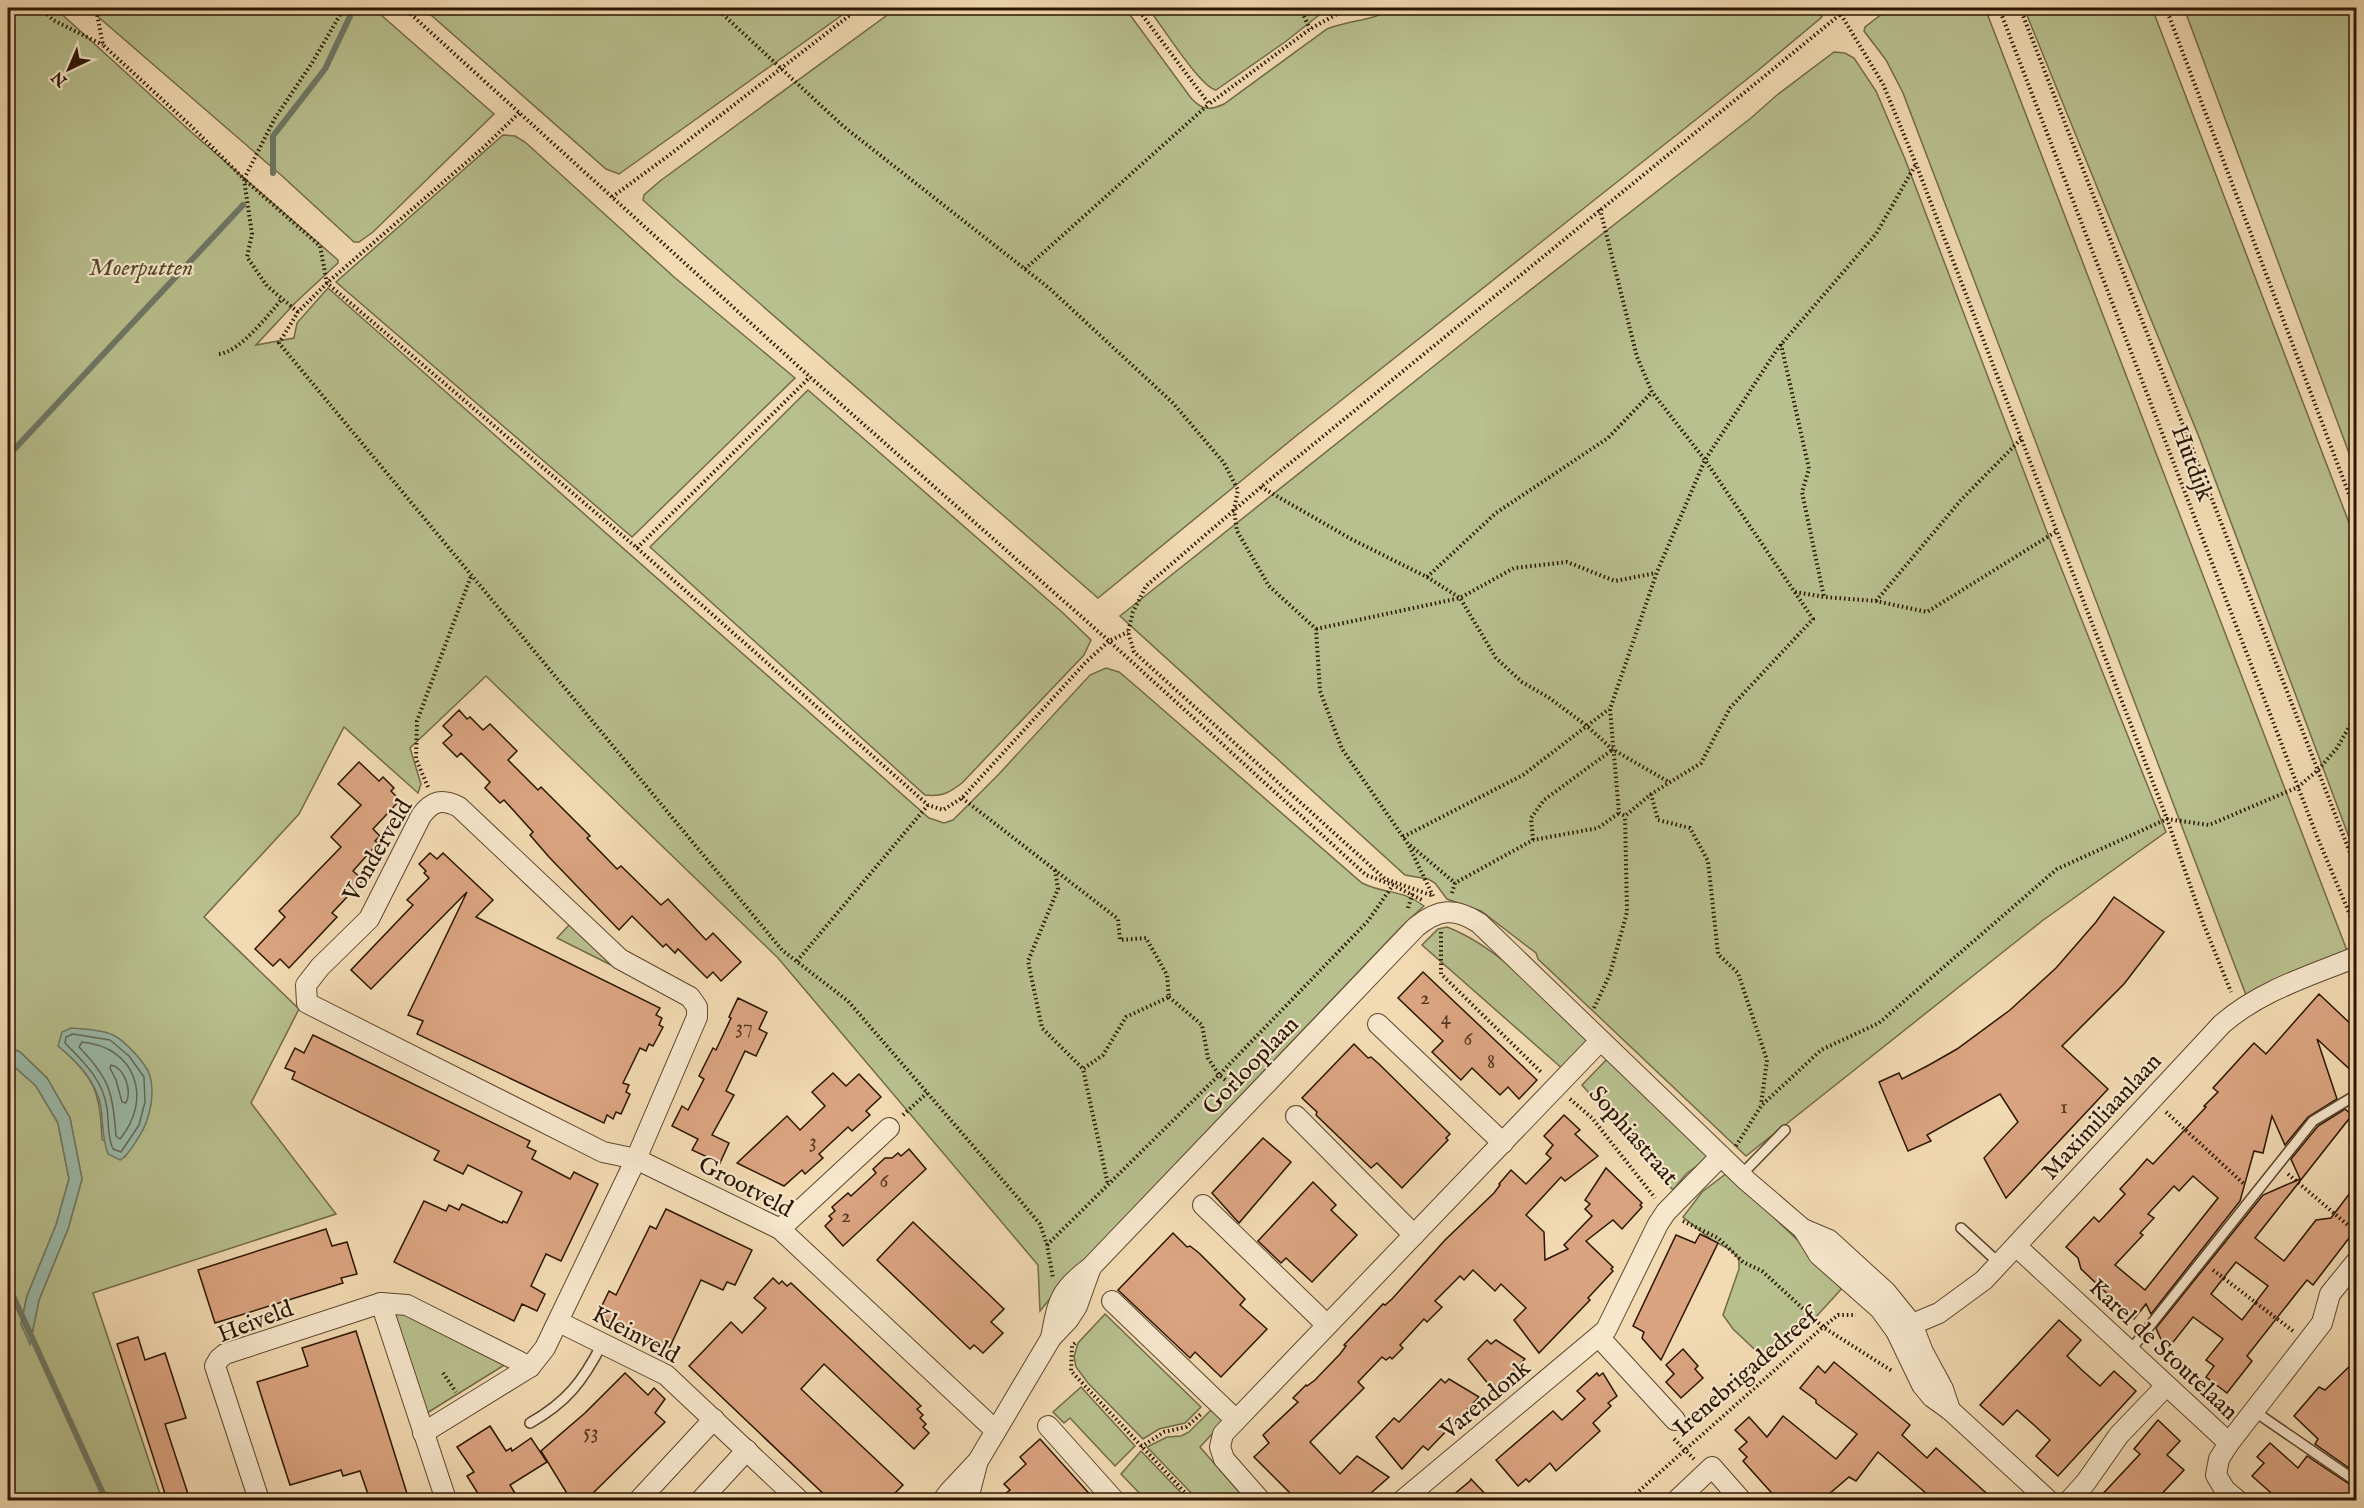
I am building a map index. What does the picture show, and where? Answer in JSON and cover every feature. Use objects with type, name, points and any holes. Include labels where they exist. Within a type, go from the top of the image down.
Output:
[{"type":"street","name":"Vonderveld","points":[[449,801],[459,807],[620,959],[690,997],[697,1007],[697,1017],[636,1159],[603,1152],[307,1003],[306,986],[320,967],[369,919],[421,816],[434,803],[449,801]]},
{"type":"street","name":"Sophiastraat","points":[[1443,908],[1470,917],[1479,923],[1741,1175],[1803,1228],[1830,1240],[1886,1292],[1904,1327],[1943,1389],[1950,1410],[2048,1500]]},
{"type":"street","name":"Gorlooplaan","points":[[943,1500],[978,1461],[1051,1338],[1068,1320],[1077,1306],[1091,1267],[1416,927],[1443,908]]},
{"type":"street","name":"Maximiliaanlaan","points":[[1904,1327],[1939,1313],[1984,1280],[2151,1099],[2238,1009],[2258,997],[2356,957]]},
{"type":"street","points":[[1378,1024],[1503,1143]]},
{"type":"street","points":[[1260,1500],[1224,1459],[1220,1447],[1223,1434],[1600,1041]]},
{"type":"street","points":[[1296,1116],[1414,1235]]},
{"type":"street","points":[[780,1229],[889,1128]]},
{"type":"street","name":"Grootveld","points":[[636,1159],[780,1229],[995,1430]]},
{"type":"street","points":[[423,1433],[531,1367],[545,1348],[559,1322],[636,1159]]},
{"type":"street","name":"Varendonk","points":[[1403,1500],[1610,1325],[1658,1224],[1666,1212],[1724,1159]]},
{"type":"street","points":[[1203,1205],[1327,1325]]},
{"type":"street","name":"Karel de Stoutelaan","points":[[2016,1246],[2229,1443],[2219,1459],[2216,1475],[2225,1490],[2236,1500]]},
{"type":"street","points":[[2229,1443],[2322,1323],[2330,1294],[2356,1262]]},
{"type":"street","points":[[1112,1301],[1236,1420]]},
{"type":"street","points":[[446,1500],[381,1303],[407,1305],[531,1367]]},
{"type":"street","name":"Heiveld","points":[[260,1500],[215,1366],[219,1359],[225,1354],[381,1303]]},
{"type":"street","name":"Kleinveld","points":[[559,1322],[666,1375],[799,1500]]},
{"type":"street","points":[[1599,1336],[1673,1418]]},
{"type":"street","points":[[2070,1500],[2086,1482],[2119,1435],[2166,1386]]},
{"type":"street","points":[[639,1500],[714,1419]]},
{"type":"street","points":[[1048,1426],[1114,1500]]},
{"type":"street","points":[[701,1500],[747,1450]]},
{"type":"street","name":"Gorlooplaan","points":[[964,1500],[970,1491],[978,1461]]},
{"type":"street","points":[[1677,1500],[1712,1467],[1741,1500]]},
{"type":"lane","points":[[2129,1352],[2313,1121],[2356,1095]]},
{"type":"lane","points":[[1741,1175],[1785,1130]]},
{"type":"lane","points":[[1961,1228],[2000,1264]]},
{"type":"lane","points":[[530,1423],[567,1398],[583,1379],[602,1344]]},
{"type":"lane","points":[[2254,1411],[2350,1477],[2356,1470]]},
{"type":"path","points":[[41,8],[53,20],[103,45],[191,126],[244,179],[321,246],[327,283],[637,548],[928,805],[943,810],[962,798],[1086,662],[1109,641],[1128,632]]},
{"type":"path","points":[[92,8],[97,14],[103,45]]},
{"type":"path","points":[[298,312],[267,286],[247,257],[252,234],[244,179],[275,118],[312,63],[344,8]]},
{"type":"path","points":[[404,8],[810,377],[1109,641],[1366,875],[1443,908]]},
{"type":"path","points":[[716,8],[843,126],[1025,269],[1076,313],[1173,403],[1224,464],[1238,490],[1234,510],[1237,531],[1269,586],[1316,629],[1320,691],[1342,749],[1408,844],[1443,908]]},
{"type":"path","points":[[612,197],[859,8]]},
{"type":"path","points":[[1137,8],[1209,104]]},
{"type":"path","points":[[1300,8],[1311,29]]},
{"type":"path","points":[[1025,269],[1209,104],[1311,29],[1337,14],[1364,8]]},
{"type":"path","points":[[1835,8],[1883,84],[1916,164],[2167,819],[2204,925],[2238,1009]]},
{"type":"path","points":[[1443,908],[1385,879],[1134,652],[1128,632],[1133,612],[1146,585],[1234,510],[1848,8]]},
{"type":"path","name":"Hutdijk","points":[[1999,8],[2298,787],[2356,929]]},
{"type":"path","name":"Hutdijk","points":[[2020,8],[2356,868]]},
{"type":"path","points":[[2166,8],[2356,513]]},
{"type":"path","points":[[2352,8],[2356,17]]},
{"type":"path","points":[[519,112],[484,147],[327,283],[298,312],[279,343],[782,950],[848,1001],[1040,1224],[1047,1245],[1219,1075],[1368,921],[1393,885]]},
{"type":"path","points":[[1619,813],[1610,709],[1657,572],[1706,460],[1782,344],[1876,234],[1916,164]]},
{"type":"path","points":[[1600,209],[1637,357],[1652,392],[1706,460],[1813,619],[1730,708],[1701,763],[1651,794],[1625,816]]},
{"type":"path","points":[[219,354],[228,353],[255,329],[282,298]]},
{"type":"path","points":[[1782,344],[1809,469],[1802,492],[1824,597]]},
{"type":"path","points":[[637,548],[810,377]]},
{"type":"path","points":[[1427,577],[1496,513],[1608,438],[1652,392]]},
{"type":"path","points":[[1876,602],[1961,500],[2022,439]]},
{"type":"path","points":[[1262,487],[1353,540],[1427,577],[1460,598],[1496,658],[1522,682],[1548,697],[1587,726],[1612,749],[1670,782]]},
{"type":"path","points":[[1795,592],[1876,602],[1927,612],[2057,531]]},
{"type":"path","points":[[1316,629],[1460,598],[1514,568],[1567,562],[1615,581],[1657,572]]},
{"type":"path","points":[[434,803],[416,759],[417,721],[471,575]]},
{"type":"path","points":[[1403,837],[1523,775],[1610,709]]},
{"type":"path","points":[[1724,1159],[1761,1106],[1821,1050],[1879,1023],[2057,869],[2167,819],[2209,825],[2298,787],[2318,770],[2337,748],[2356,715]]},
{"type":"path","points":[[1533,840],[1531,818],[1544,800],[1612,749]]},
{"type":"path","points":[[1651,794],[1658,820],[1690,828],[1708,861],[1718,954],[1738,973],[1767,1060],[1761,1106]]},
{"type":"path","points":[[962,798],[1118,919],[1120,940],[1146,938],[1167,975],[1170,997],[1202,1025],[1208,1058],[1219,1075],[1240,1091]]},
{"type":"path","points":[[797,961],[928,805]]},
{"type":"path","points":[[1443,908],[1455,883],[1533,840],[1598,828],[1619,813]]},
{"type":"path","points":[[1619,813],[1625,816]]},
{"type":"path","points":[[1586,1026],[1610,974],[1627,912],[1625,816]]},
{"type":"path","points":[[1408,844],[1455,883]]},
{"type":"path","points":[[1055,869],[1058,889],[1028,961],[1042,1028],[1083,1069],[1108,1185]]},
{"type":"path","name":"Sophiastraat","points":[[1443,908],[1440,974],[1592,1119],[1666,1212],[1718,1238],[1743,1262],[1762,1271],[1823,1327]]},
{"type":"path","points":[[1083,1069],[1103,1055],[1126,1017],[1170,997]]},
{"type":"path","points":[[889,1128],[927,1093]]},
{"type":"path","points":[[2151,1099],[2256,1194]]},
{"type":"path","points":[[2278,1165],[2356,1232]]},
{"type":"path","points":[[2203,1261],[2308,1342]]},
{"type":"path","name":"Irenebrigadedreef","points":[[1629,1500],[1838,1315],[1855,1314],[1863,1320]]},
{"type":"path","points":[[1071,1371],[1192,1500]]},
{"type":"path","points":[[1141,1447],[1164,1432],[1186,1427],[1215,1401]]},
{"type":"path","points":[[1673,1418],[1662,1426],[1706,1473]]},
{"type":"green space","name":"Moerputten","points":[[8,8],[55,8],[189,130],[338,260],[338,263],[295,303],[256,345],[294,338],[297,323],[328,288],[929,818],[944,823],[953,820],[999,774],[1090,675],[1106,668],[1119,672],[1362,883],[1400,894],[1424,906],[1403,925],[1065,1280],[1040,1311],[1038,1265],[778,958],[486,676],[410,748],[421,784],[418,793],[344,727],[299,814],[204,917],[299,1009],[251,1103],[336,1214],[93,1293],[162,1500],[8,1500],[8,1061],[36,1086],[58,1123],[69,1179],[56,1225],[27,1296],[21,1324],[30,1343],[39,1300],[68,1229],[82,1179],[70,1118],[47,1078],[20,1052],[8,1047]],"holes":[[[58,1046],[151,1103],[144,1127],[125,1157],[102,1139],[97,1097],[93,1086],[80,1067]]]},
{"type":"green space","points":[[88,8],[373,8],[494,114],[373,232],[359,242],[354,242],[281,175]]},
{"type":"green space","points":[[423,8],[852,8],[619,174],[606,169]]},
{"type":"green space","points":[[897,8],[1125,8],[1191,98],[1206,108],[1224,104],[1327,29],[1378,16],[1393,8],[1812,8],[1822,17],[1756,72],[1296,436],[1098,598],[643,200],[644,195],[660,181]]},
{"type":"green space","points":[[1148,8],[1328,8],[1285,42],[1216,90],[1200,78]]},
{"type":"green space","points":[[1890,8],[1985,8],[2348,953],[2246,995],[1903,93],[1886,60],[1864,31],[1865,27]]},
{"type":"green space","points":[[2024,8],[2152,8],[2356,541],[2356,856],[2199,437]]},
{"type":"green space","points":[[2184,8],[2356,8],[2356,472]]},
{"type":"green space","points":[[1834,52],[1845,53],[1854,58],[1876,91],[1905,159],[2050,540],[2166,832],[2042,921],[1746,1156],[1538,959],[1536,953],[1481,911],[1447,899],[1435,883],[1428,879],[1405,875],[1120,616],[1488,323]]},
{"type":"green space","points":[[503,135],[515,136],[525,142],[674,277],[795,378],[632,537],[336,282]]},
{"type":"green space","points":[[808,390],[1091,640],[1084,655],[962,783],[945,794],[925,795],[650,547]]},
{"type":"green space","points":[[570,924],[614,965],[557,938]]},
{"type":"green space","points":[[1447,927],[1487,948],[1505,962],[1590,1043],[1564,1070],[1422,945],[1438,929]]},
{"type":"green space","points":[[1607,1059],[1709,1157],[1686,1174],[1673,1190],[1582,1085]]},
{"type":"green space","points":[[1727,1173],[1845,1285],[1804,1330],[1768,1362],[1733,1329],[1723,1315],[1739,1269],[1739,1259],[1731,1250],[1712,1240],[1683,1217],[1702,1192]]},
{"type":"green space","points":[[402,1312],[506,1364],[427,1413],[395,1317]]},
{"type":"green space","points":[[1105,1314],[1201,1407],[1185,1423],[1159,1429],[1143,1439],[1088,1383],[1076,1367],[1074,1357],[1078,1343]]},
{"type":"green space","points":[[1081,1387],[1135,1446],[1115,1466],[1070,1418],[1064,1423],[1053,1412]]},
{"type":"green space","points":[[1211,1410],[1224,1421],[1200,1447],[1246,1500],[1198,1500],[1147,1447],[1167,1437],[1181,1436],[1189,1432]]},
{"type":"green space","points":[[1141,1451],[1188,1500],[1146,1500],[1121,1474]]},
{"type":"water","points":[[71,1028],[103,1032],[118,1038],[140,1059],[150,1076],[152,1098],[146,1122],[131,1149],[120,1160],[108,1154],[101,1107],[95,1089],[79,1065],[58,1046],[62,1032]]},
{"type":"water","points":[[8,1047],[20,1052],[47,1078],[70,1118],[82,1179],[68,1229],[39,1300],[30,1344],[21,1324],[27,1296],[56,1225],[69,1179],[58,1123],[36,1086],[8,1061]]},
{"type":"building","points":[[459,710],[483,730],[490,724],[517,751],[508,760],[538,790],[541,787],[590,836],[587,838],[617,869],[621,866],[661,905],[668,899],[706,940],[713,933],[741,962],[721,981],[713,972],[707,978],[678,949],[675,953],[666,944],[663,947],[632,916],[619,930],[549,857],[530,835],[533,832],[504,800],[500,803],[485,788],[490,782],[461,753],[457,757],[443,743],[452,735],[443,726]]},
{"type":"building","points":[[359,762],[379,781],[383,777],[394,788],[391,791],[400,800],[373,829],[380,836],[375,841],[378,843],[353,871],[363,880],[332,913],[337,917],[289,968],[280,959],[273,966],[255,949],[285,917],[279,911],[341,847],[331,837],[361,805],[338,784]]},
{"type":"building","points":[[430,853],[437,859],[443,853],[493,900],[476,917],[660,1008],[656,1015],[662,1018],[659,1025],[663,1027],[653,1046],[649,1044],[646,1051],[640,1048],[623,1083],[629,1085],[626,1092],[630,1094],[621,1114],[616,1112],[613,1119],[607,1115],[604,1123],[417,1034],[423,1021],[408,1015],[467,892],[371,989],[351,970],[413,905],[407,900],[429,878],[419,864]]},
{"type":"building","points":[[2114,897],[2164,932],[2124,984],[2062,1046],[2108,1089],[2006,1198],[1984,1158],[2018,1122],[2000,1094],[1927,1135],[1931,1141],[1908,1151],[1879,1082],[1899,1073],[1902,1079],[1929,1065],[1957,1049],[2010,1010],[2056,968],[2096,922]]},
{"type":"building","points":[[1423,972],[1537,1080],[1519,1099],[1508,1087],[1500,1095],[1472,1068],[1461,1080],[1432,1052],[1443,1041],[1398,998]]},
{"type":"building","points":[[2319,994],[2356,1029],[2356,1075],[2317,1039],[2337,1099],[2308,1117],[2285,1145],[2272,1116],[2263,1153],[2254,1151],[2240,1201],[2151,1314],[2146,1304],[2134,1319],[2081,1269],[2078,1258],[2066,1247],[2094,1217],[2099,1222],[2125,1194],[2120,1189],[2147,1159],[2153,1164],[2206,1107],[2204,1106],[2218,1092],[2213,1088],[2254,1043],[2266,1054]],"holes":[[[2193,1176],[2218,1198],[2145,1290],[2115,1265],[2143,1235],[2140,1233],[2154,1218],[2148,1214],[2174,1186],[2179,1191]]]},
{"type":"building","points":[[738,998],[767,1012],[759,1029],[767,1033],[756,1056],[745,1051],[726,1091],[734,1095],[712,1135],[729,1143],[720,1163],[692,1150],[698,1139],[672,1126],[682,1106],[688,1110],[704,1079],[699,1076],[713,1048],[716,1050]]},
{"type":"building","points":[[313,1035],[530,1141],[527,1147],[536,1151],[532,1159],[570,1179],[574,1172],[598,1184],[561,1261],[546,1254],[531,1286],[545,1294],[537,1311],[522,1304],[514,1321],[394,1262],[424,1201],[446,1211],[449,1205],[459,1210],[462,1204],[502,1223],[503,1221],[507,1223],[522,1192],[468,1165],[463,1174],[434,1160],[439,1151],[292,1079],[295,1072],[285,1068],[295,1048],[304,1053]]},
{"type":"building","points":[[1354,1044],[1368,1058],[1371,1057],[1379,1064],[1450,1134],[1446,1138],[1448,1140],[1402,1188],[1377,1163],[1371,1168],[1316,1115],[1317,1112],[1302,1098]]},
{"type":"building","points":[[833,1073],[846,1086],[859,1074],[881,1097],[866,1111],[870,1115],[852,1131],[848,1127],[819,1154],[823,1158],[805,1174],[802,1170],[784,1186],[737,1163],[787,1116],[800,1130],[825,1106],[812,1092]]},
{"type":"building","points":[[2345,1109],[2352,1115],[2255,1238],[2284,1261],[2316,1220],[2331,1218],[2356,1185],[2356,1229],[2313,1285],[2307,1280],[2247,1356],[2252,1361],[2227,1393],[2206,1377],[2214,1366],[2206,1360],[2223,1339],[2193,1317],[2166,1351],[2156,1328],[2263,1195],[2300,1179],[2291,1159],[2318,1126]],"holes":[[[2236,1262],[2268,1286],[2242,1320],[2211,1294]]]},
{"type":"building","points":[[1564,1115],[1580,1130],[1575,1134],[1598,1156],[1565,1181],[1561,1177],[1526,1215],[1544,1232],[1545,1260],[1568,1249],[1564,1245],[1592,1216],[1585,1209],[1590,1204],[1585,1200],[1606,1168],[1642,1203],[1640,1205],[1642,1207],[1622,1229],[1613,1220],[1586,1241],[1613,1267],[1611,1269],[1613,1271],[1588,1298],[1590,1300],[1539,1353],[1514,1320],[1526,1308],[1501,1284],[1495,1291],[1473,1270],[1464,1280],[1460,1276],[1435,1301],[1442,1307],[1427,1322],[1424,1319],[1400,1345],[1403,1348],[1392,1359],[1390,1357],[1386,1360],[1382,1357],[1358,1382],[1364,1388],[1310,1442],[1340,1474],[1357,1456],[1389,1477],[1363,1500],[1297,1500],[1254,1457],[1269,1443],[1263,1435],[1298,1402],[1293,1398],[1306,1385],[1315,1380],[1383,1304],[1385,1305],[1392,1299],[1445,1240],[1494,1193],[1511,1170],[1526,1184],[1551,1158],[1546,1154],[1553,1145],[1544,1136]]},
{"type":"building","points":[[1263,1138],[1291,1162],[1239,1223],[1212,1193]]},
{"type":"building","points":[[909,1149],[926,1169],[843,1246],[825,1226],[832,1219],[829,1216],[835,1211],[832,1207],[848,1193],[851,1196],[876,1173],[873,1169],[885,1158],[892,1158],[898,1153],[901,1156]]},
{"type":"building","points":[[1313,1182],[1336,1205],[1331,1210],[1357,1235],[1312,1282],[1286,1258],[1281,1263],[1258,1241]]},
{"type":"building","points":[[666,1209],[752,1250],[735,1285],[727,1282],[723,1290],[701,1280],[668,1351],[597,1316],[609,1291],[616,1295],[650,1226],[656,1229]]},
{"type":"building","points":[[913,1222],[1004,1309],[991,1322],[1003,1333],[983,1353],[974,1345],[970,1349],[877,1260]]},
{"type":"building","points":[[326,1229],[332,1246],[347,1242],[357,1274],[341,1278],[343,1283],[215,1323],[198,1270]]},
{"type":"building","points":[[1173,1233],[1187,1247],[1190,1246],[1199,1253],[1245,1299],[1240,1305],[1267,1329],[1221,1377],[1195,1352],[1190,1358],[1118,1290]]},
{"type":"building","points":[[1700,1234],[1718,1243],[1661,1360],[1642,1338],[1644,1332],[1633,1326],[1676,1235],[1695,1243]]},
{"type":"building","points":[[773,1278],[779,1284],[782,1281],[787,1286],[791,1283],[921,1406],[917,1409],[923,1415],[920,1418],[926,1424],[923,1427],[929,1433],[914,1449],[824,1364],[801,1389],[903,1485],[888,1500],[830,1500],[689,1366],[731,1322],[742,1333],[766,1308],[754,1298]]},
{"type":"building","points":[[2059,1320],[2081,1340],[2067,1356],[2083,1371],[2100,1386],[2114,1371],[2136,1391],[2058,1476],[2036,1456],[2050,1440],[2034,1425],[2017,1410],[2003,1425],[1980,1405]]},
{"type":"building","points":[[356,1331],[409,1500],[370,1500],[360,1471],[343,1476],[341,1470],[290,1485],[257,1382],[308,1366],[302,1348]]},
{"type":"building","points":[[138,1337],[145,1360],[165,1353],[186,1418],[165,1424],[190,1500],[167,1500],[117,1344]]},
{"type":"building","points":[[1487,1340],[1491,1344],[1496,1340],[1525,1359],[1494,1391],[1468,1359]]},
{"type":"building","points":[[1683,1349],[1698,1366],[1695,1369],[1703,1378],[1681,1398],[1666,1382],[1674,1374],[1666,1365]]},
{"type":"building","points":[[2356,1360],[2356,1443],[2349,1468],[2315,1444],[2318,1439],[2294,1416],[2319,1387],[2325,1390]]},
{"type":"building","points":[[1834,1362],[1910,1425],[1902,1435],[1927,1458],[1936,1448],[1994,1500],[1934,1500],[1878,1452],[1856,1481],[1849,1477],[1822,1500],[1778,1500],[1743,1461],[1747,1457],[1739,1449],[1747,1442],[1735,1430],[1749,1417],[1767,1437],[1783,1416],[1836,1459],[1857,1434],[1800,1388],[1818,1366],[1825,1373]]},
{"type":"building","points":[[625,1373],[648,1395],[654,1388],[665,1399],[655,1413],[665,1422],[586,1500],[571,1500],[541,1451],[585,1413]]},
{"type":"building","points":[[1597,1373],[1599,1376],[1603,1373],[1617,1396],[1608,1403],[1611,1406],[1593,1423],[1600,1431],[1556,1471],[1550,1463],[1529,1482],[1526,1479],[1518,1486],[1496,1460],[1553,1411],[1562,1420],[1585,1399],[1577,1391]]},
{"type":"building","points":[[1441,1379],[1445,1383],[1449,1379],[1479,1397],[1428,1450],[1423,1446],[1402,1469],[1376,1437],[1394,1418],[1399,1422]]},
{"type":"building","points":[[2158,1420],[2180,1441],[2167,1455],[2184,1470],[2156,1500],[2097,1500],[2140,1454],[2134,1449]]},
{"type":"building","points":[[490,1426],[506,1451],[511,1448],[512,1451],[531,1438],[547,1462],[510,1485],[519,1500],[482,1500],[467,1476],[474,1472],[457,1447]]},
{"type":"building","points":[[1040,1439],[1095,1500],[997,1500],[1010,1490],[1004,1484],[1026,1464],[1020,1457]]},
{"type":"building","points":[[2270,1443],[2298,1468],[2307,1456],[2356,1490],[2356,1500],[2279,1500],[2252,1476],[2264,1463],[2257,1457]]},
{"type":"building","points":[[1471,1479],[1491,1500],[1447,1500],[1470,1481]]},
{"type":"waterway","points":[[273,173],[273,136],[325,69],[354,8]]},
{"type":"waterway","points":[[8,456],[243,205]]},
{"type":"waterway","points":[[8,1285],[106,1500]]}]
